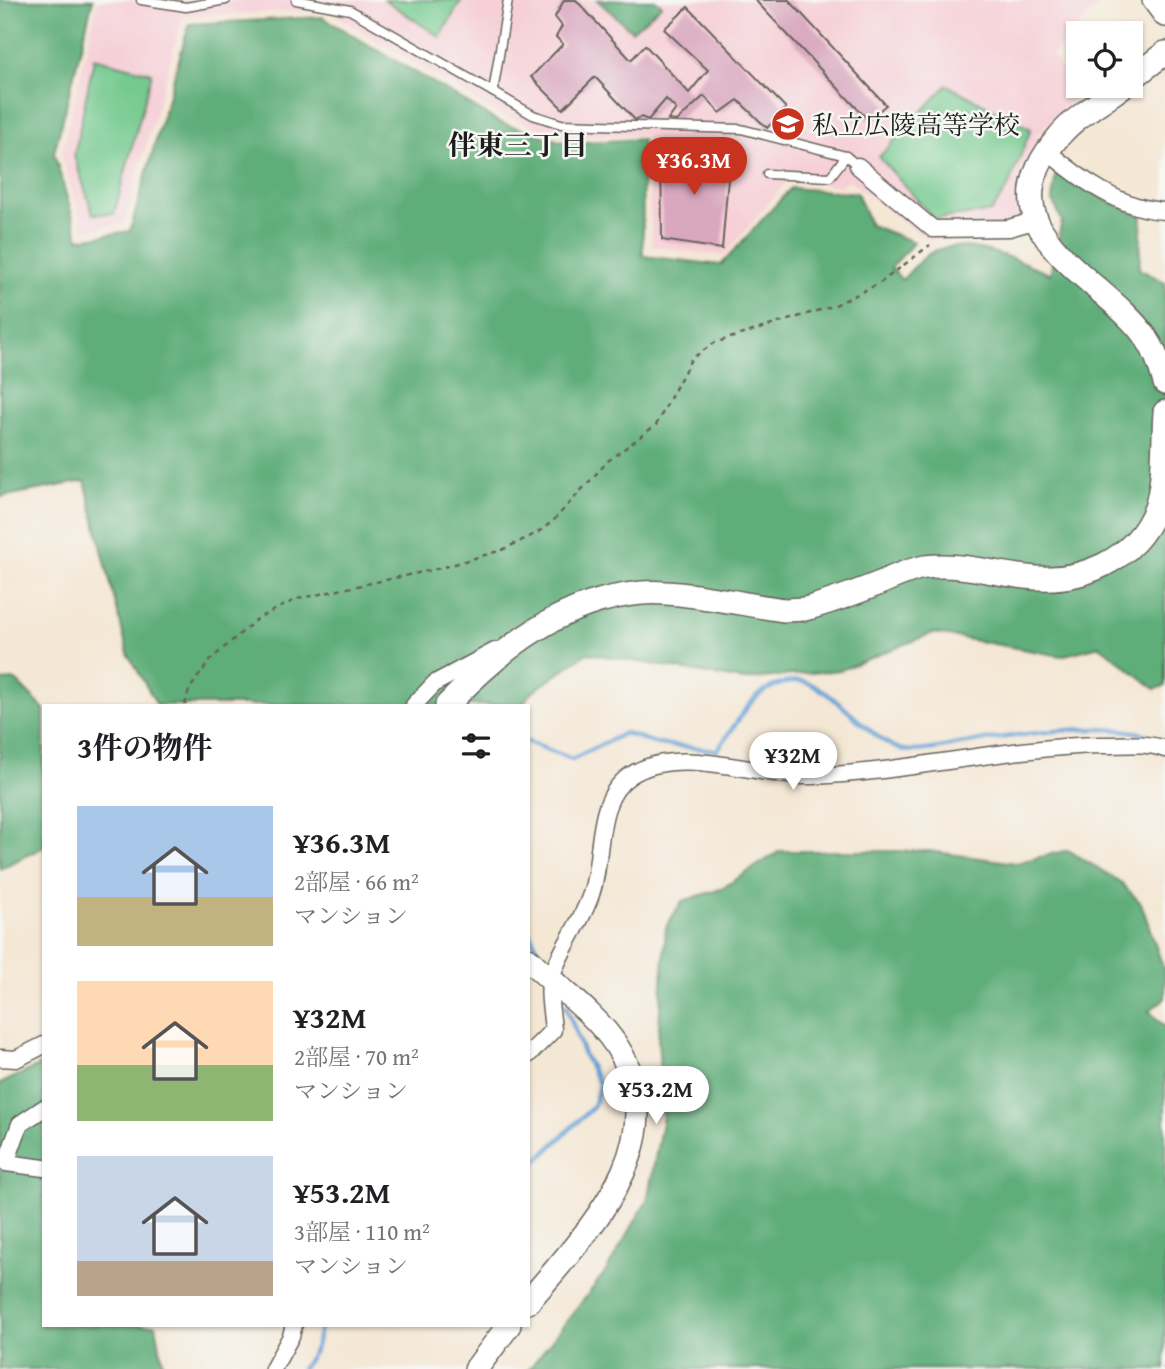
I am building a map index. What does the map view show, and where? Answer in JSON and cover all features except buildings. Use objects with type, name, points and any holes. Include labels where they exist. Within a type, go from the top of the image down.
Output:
[{"type":"street","points":[[1154,0],[1165,15]]},
{"type":"street","points":[[1143,70],[1165,52]]},
{"type":"street","points":[[1107,98],[1061,133],[1047,151],[1038,171],[1033,195],[1037,220],[1045,238],[1062,259],[1123,312],[1147,339],[1165,383]]},
{"type":"street","points":[[1047,151],[1078,178],[1111,195],[1149,210],[1165,211]]},
{"type":"street","points":[[852,161],[933,229],[1009,228],[1037,220]]},
{"type":"street","points":[[415,704],[435,683],[526,635],[551,618],[581,607],[643,593],[805,610],[923,567],[959,565],[1053,579],[1077,576],[1103,567],[1126,551],[1144,530],[1156,507],[1161,484],[1165,412]]},
{"type":"street","points":[[448,704],[526,635]]},
{"type":"street","points":[[530,1053],[553,1030],[550,980],[591,895],[603,822],[614,793],[629,776],[650,765],[679,762],[810,776],[894,769],[1064,746],[1133,745],[1165,749]]},
{"type":"street","points":[[530,961],[597,1023],[616,1046],[628,1071],[635,1102],[634,1135],[628,1166],[617,1191],[530,1300]]},
{"type":"street","points":[[0,1058],[16,1059],[42,1046]]},
{"type":"street","points":[[42,1109],[20,1124],[6,1163],[42,1168]]},
{"type":"street","points":[[273,1369],[293,1327]]},
{"type":"street","points":[[476,1369],[508,1327]]},
{"type":"lane","points":[[141,0],[186,7],[226,0]]},
{"type":"lane","points":[[296,0],[350,10],[533,115],[561,124],[741,129],[852,161]]},
{"type":"lane","points":[[493,92],[508,0]]},
{"type":"lane","points":[[767,174],[830,177],[852,161]]},
{"type":"path","points":[[185,704],[189,690],[210,660],[258,618],[297,599],[441,568],[502,550],[537,533],[553,521],[608,461],[656,425],[691,359],[714,343],[833,306],[880,283],[955,228]]},
{"type":"shaded area","name":"私立広陵高等学校","points":[[98,0],[1102,0],[1083,21],[1066,21],[1066,40],[1052,56],[1066,75],[1066,98],[1073,98],[1038,135],[1017,185],[1031,236],[926,239],[849,180],[839,186],[789,179],[724,256],[652,246],[646,135],[563,136],[498,114],[326,10],[183,16],[124,223],[84,230],[61,155]]},
{"type":"green space","points":[[0,0],[93,0],[54,153],[79,239],[130,231],[189,24],[322,17],[499,122],[566,143],[642,139],[643,256],[721,265],[791,188],[857,193],[870,225],[914,242],[891,268],[902,280],[930,253],[947,247],[977,248],[993,252],[1050,274],[1062,221],[1052,199],[1057,167],[1107,200],[1142,216],[1139,269],[1165,282],[1165,686],[1155,689],[1100,646],[1061,656],[933,633],[841,670],[743,680],[587,653],[530,694],[523,704],[156,704],[128,654],[85,481],[0,497]]},
{"type":"green space","points":[[385,0],[459,0],[461,1],[440,37]]},
{"type":"green space","points":[[597,0],[655,0],[662,5],[632,31]]},
{"type":"green space","points":[[94,58],[152,73],[114,214],[93,214],[74,156]]},
{"type":"green space","points":[[947,85],[1031,129],[1008,187],[991,212],[934,219],[879,157]]},
{"type":"green space","points":[[15,680],[42,707],[42,848],[0,869],[0,681]]},
{"type":"green space","points":[[1068,850],[1119,881],[1141,903],[1165,973],[1165,998],[1149,1011],[1165,1027],[1165,1369],[529,1369],[606,1271],[647,1201],[663,1117],[658,1039],[666,927],[682,901],[721,889],[780,851],[929,851],[1016,863]]},
{"type":"green space","points":[[42,1064],[42,1327],[156,1327],[164,1369],[0,1369],[0,1084]]},
{"type":"waterway","points":[[530,743],[572,759],[625,733],[658,744],[717,750],[758,696],[780,684],[796,681],[820,689],[873,733],[904,750],[928,750],[1035,733],[1094,729],[1145,734],[1164,742]]},
{"type":"waterway","points":[[530,934],[544,961]]},
{"type":"waterway","points":[[530,1167],[593,1107],[600,1085],[584,1055],[566,1006]]},
{"type":"waterway","points":[[302,1369],[315,1349],[320,1327]]},
{"type":"place","name":"私立広陵高等学校","points":[[788,124]]},
{"type":"district","name":"伴東三丁目","points":[[518,144]]}]
